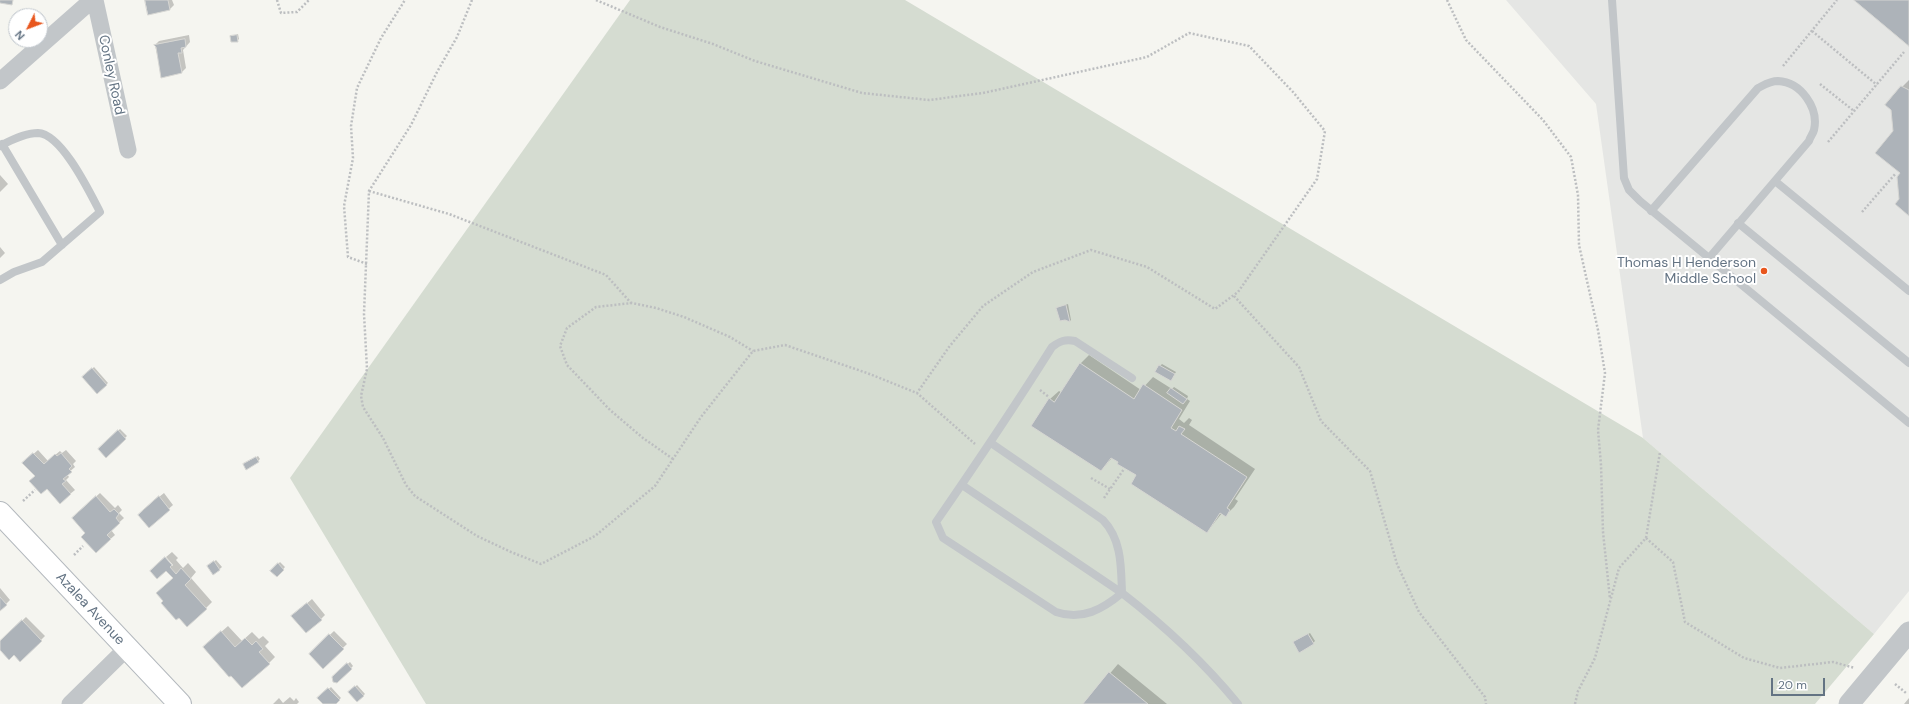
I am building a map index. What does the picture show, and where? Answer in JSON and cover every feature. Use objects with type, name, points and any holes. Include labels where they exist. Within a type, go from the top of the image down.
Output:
[{"type":"main road","name":"Azalea Avenue","points":[[0,513],[180,704]]},
{"type":"street","points":[[0,81],[92,0]]},
{"type":"street","name":"Conley Road","points":[[95,0],[128,150]]},
{"type":"street","points":[[1849,704],[1909,632]]},
{"type":"street","points":[[70,704],[127,648]]},
{"type":"lane","points":[[1612,0],[1624,178],[1636,198],[1909,423]]},
{"type":"lane","points":[[1651,210],[1749,96],[1758,88],[1768,83],[1778,81],[1789,84],[1798,89],[1812,105],[1815,121],[1814,131],[1808,141],[1776,181],[1709,258]]},
{"type":"lane","points":[[0,280],[14,272],[42,262],[62,245],[100,212],[74,164],[51,139],[39,133],[14,138],[1,145],[62,245]]},
{"type":"lane","points":[[1776,181],[1909,291]]},
{"type":"lane","points":[[1738,223],[1909,363]]},
{"type":"lane","points":[[1122,593],[1107,605],[1089,612],[1067,616],[1056,612],[942,538],[936,522],[991,443],[1052,347],[1059,342],[1068,339],[1075,341],[1132,378]]},
{"type":"lane","points":[[991,443],[1103,520],[1114,534],[1119,550],[1122,593]]},
{"type":"lane","points":[[962,485],[1122,593],[1164,626],[1186,646],[1238,704]]},
{"type":"path","points":[[277,0],[281,13],[297,12],[309,0]]},
{"type":"path","points":[[367,264],[348,257],[344,206],[353,158],[351,126],[357,88],[381,38],[405,0]]},
{"type":"path","points":[[472,0],[457,36],[437,72],[411,126],[369,191],[364,314],[367,369],[361,396],[364,407],[383,438],[406,485],[415,496],[425,504],[477,536],[541,564],[595,536],[655,486],[701,417],[753,351],[785,345],[867,373],[917,393],[984,452]]},
{"type":"path","points":[[596,0],[660,27],[713,44],[755,60],[862,93],[929,100],[983,93],[1147,57],[1189,32],[1249,46],[1293,92],[1325,131],[1317,179],[1238,292],[1215,309],[1147,267],[1091,250],[1033,272],[983,306],[949,347],[917,393]]},
{"type":"path","points":[[1447,0],[1466,40],[1543,120],[1571,157],[1578,195],[1579,244],[1598,330],[1605,374],[1598,430],[1601,466],[1603,532],[1610,599]]},
{"type":"path","points":[[1783,66],[1837,0]]},
{"type":"path","points":[[1812,31],[1877,85]]},
{"type":"path","points":[[1828,142],[1904,52]]},
{"type":"path","points":[[1820,84],[1854,111]]},
{"type":"path","points":[[1862,212],[1896,173]]},
{"type":"path","points":[[369,191],[449,214],[606,275],[632,303]]},
{"type":"path","points":[[1234,296],[1299,366],[1321,421],[1370,471],[1397,564],[1419,612],[1485,697],[1486,704]]},
{"type":"path","points":[[673,459],[643,438],[610,410],[567,364],[560,346],[568,328],[596,307],[632,303],[656,308],[684,317],[730,337],[753,351]]},
{"type":"path","points":[[1037,389],[1049,396]]},
{"type":"path","points":[[1575,704],[1578,692],[1595,658],[1619,568],[1646,538],[1660,452]]},
{"type":"path","points":[[1104,498],[1124,469]]},
{"type":"path","points":[[1091,478],[1110,489]]},
{"type":"path","points":[[23,501],[35,490]]},
{"type":"path","points":[[1646,538],[1673,562],[1685,622],[1744,658],[1780,668],[1833,662],[1874,673]]},
{"type":"path","points":[[74,555],[83,546]]},
{"type":"path","points":[[1895,684],[1906,693]]},
{"type":"shaded area","points":[[630,0],[905,0],[1643,438],[1874,634],[1815,704],[426,704],[290,478]]},
{"type":"shaded area","name":"Thomas H Henderson Middle School","points":[[1506,0],[1909,0],[1909,591],[1874,634],[1643,438],[1596,104]]},
{"type":"building","points":[[0,0],[13,0],[12,5],[0,3]]},
{"type":"building","points":[[145,0],[168,0],[170,10],[148,15]]},
{"type":"building","points":[[1854,0],[1909,0],[1909,46]]},
{"type":"building","points":[[237,35],[238,42],[231,42],[230,36]]},
{"type":"building","points":[[185,39],[186,47],[181,48],[182,53],[178,53],[182,73],[161,78],[156,47],[154,45]]},
{"type":"building","points":[[1901,86],[1909,90],[1909,216],[1895,204],[1899,199],[1897,177],[1900,173],[1875,153],[1893,131],[1891,110],[1885,105]]},
{"type":"building","points":[[1066,305],[1070,322],[1065,320],[1060,321],[1056,308]]},
{"type":"building","points":[[1080,363],[1134,399],[1143,384],[1182,410],[1171,428],[1176,431],[1179,426],[1185,429],[1181,434],[1247,477],[1227,508],[1230,510],[1226,517],[1220,513],[1207,533],[1131,484],[1136,475],[1117,464],[1118,462],[1111,458],[1101,471],[1031,426],[1049,398],[1054,402]]},
{"type":"building","points":[[1159,365],[1175,374],[1171,381],[1155,372]]},
{"type":"building","points":[[92,368],[107,385],[97,394],[82,377]]},
{"type":"building","points":[[1171,388],[1187,399],[1183,404],[1167,393]]},
{"type":"building","points":[[118,430],[126,439],[106,458],[98,449]]},
{"type":"building","points":[[33,453],[44,464],[55,454],[57,456],[61,453],[72,466],[69,469],[72,472],[63,479],[66,481],[62,484],[71,494],[60,504],[47,489],[41,494],[29,481],[35,476],[22,463]]},
{"type":"building","points":[[256,457],[259,462],[246,470],[243,464]]},
{"type":"building","points":[[96,496],[110,512],[114,509],[119,514],[116,518],[120,523],[107,535],[111,539],[96,553],[81,537],[85,533],[72,518]]},
{"type":"building","points":[[159,496],[170,510],[149,528],[138,515]]},
{"type":"building","points":[[165,557],[172,565],[170,567],[176,574],[181,568],[191,579],[185,585],[207,609],[187,627],[179,618],[176,620],[161,603],[163,601],[156,593],[173,578],[166,571],[157,579],[150,571]]},
{"type":"building","points":[[214,561],[220,570],[213,575],[207,566]]},
{"type":"building","points":[[278,563],[284,570],[277,577],[270,571]]},
{"type":"building","points":[[0,597],[7,605],[0,611]]},
{"type":"building","points":[[307,603],[322,620],[306,633],[291,616]]},
{"type":"building","points":[[22,620],[42,641],[20,662],[14,655],[9,660],[0,650],[0,641]]},
{"type":"building","points":[[221,631],[235,647],[245,638],[252,645],[256,641],[263,649],[259,652],[270,664],[242,688],[231,676],[229,677],[203,647]]},
{"type":"building","points":[[329,634],[344,649],[323,669],[309,654]]},
{"type":"building","points":[[1308,634],[1314,644],[1299,653],[1293,642]]},
{"type":"building","points":[[347,663],[352,669],[337,683],[333,682],[332,677]]},
{"type":"building","points":[[1109,672],[1148,704],[1083,704]]},
{"type":"building","points":[[355,686],[364,696],[357,702],[348,692]]},
{"type":"building","points":[[328,688],[340,700],[336,704],[323,704],[317,698]]},
{"type":"place","name":"Thomas H Henderson Middle School","points":[[1764,271]]}]
